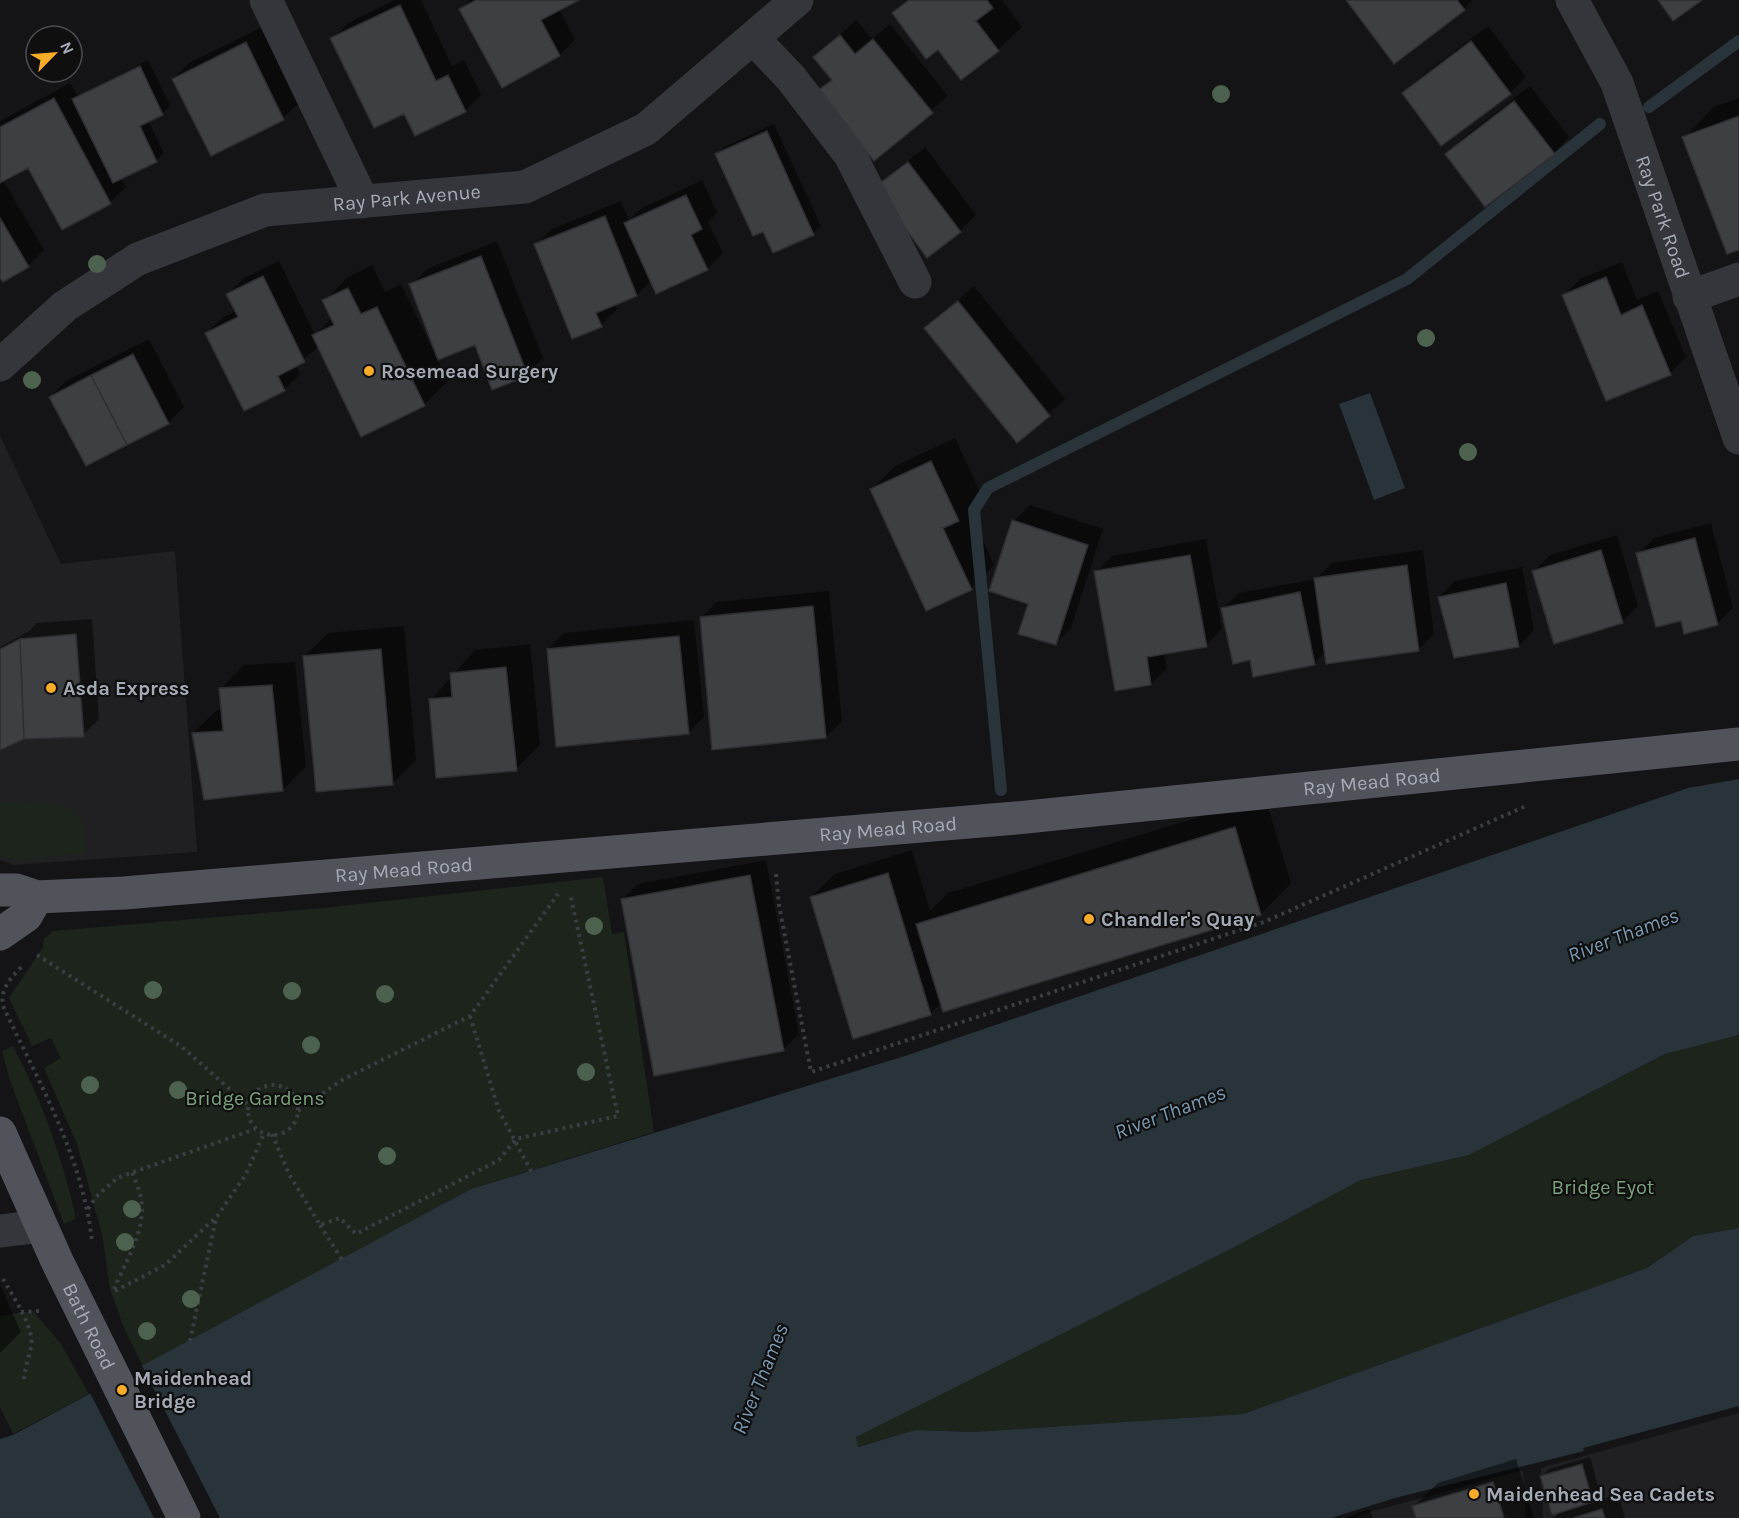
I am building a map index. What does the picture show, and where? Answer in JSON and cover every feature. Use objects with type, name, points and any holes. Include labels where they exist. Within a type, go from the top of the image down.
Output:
[{"type":"main road","name":"Ray Mead Road","points":[[0,890],[16,890],[37,897],[565,868],[773,838],[1006,818],[1739,744]]},
{"type":"main road","points":[[0,934],[26,916],[37,897]]},
{"type":"main road","name":"Bath Road","points":[[0,1133],[57,1261],[184,1518]]},
{"type":"street","points":[[266,0],[363,202]]},
{"type":"street","name":"Ray Park Avenue","points":[[0,365],[65,306],[138,260],[265,210],[525,187],[646,129],[797,0]]},
{"type":"street","name":"Ray Park Road","points":[[1572,0],[1617,83],[1689,297],[1738,433]]},
{"type":"street","points":[[753,38],[791,78],[850,155],[915,282]]},
{"type":"street","points":[[1689,297],[1739,279]]},
{"type":"street","points":[[0,1231],[41,1226]]},
{"type":"path","points":[[773,838],[779,905],[811,1072],[1264,922],[1531,804]]},
{"type":"path","points":[[298,1111],[342,1080],[470,1016],[565,868]]},
{"type":"path","points":[[320,1225],[340,1218],[356,1234],[499,1160],[516,1139],[618,1116],[565,868]]},
{"type":"path","points":[[30,957],[34,952],[182,1047],[249,1106]]},
{"type":"path","points":[[26,962],[4,988],[1,997],[3,1006],[60,1122],[88,1210],[92,1244]]},
{"type":"path","points":[[470,1016],[499,1111],[516,1139],[531,1171]]},
{"type":"path","points":[[272,1085],[283,1087],[292,1093],[298,1111],[294,1124],[286,1132],[272,1134],[255,1129],[249,1117],[249,1106],[253,1096],[261,1088],[272,1085]]},
{"type":"path","points":[[88,1210],[105,1188],[117,1178],[255,1129]]},
{"type":"path","points":[[132,1171],[141,1198],[139,1228],[112,1293],[165,1265],[216,1218],[246,1174],[264,1133]]},
{"type":"path","points":[[272,1134],[289,1174],[342,1260]]},
{"type":"path","points":[[190,1341],[216,1218]]},
{"type":"path","points":[[3,1279],[21,1311],[31,1337],[32,1347],[25,1365],[24,1379]]},
{"type":"shaded area","points":[[0,436],[61,564],[175,551],[197,852],[13,865],[0,860]]},
{"type":"shaded area","points":[[1739,1413],[1739,1518],[1543,1518],[1541,1468]]},
{"type":"shaded area","points":[[1523,1470],[1526,1518],[1360,1518],[1359,1515]]},
{"type":"green space","points":[[0,803],[47,803],[70,809],[78,815],[83,824],[85,853],[18,860],[0,856]]},
{"type":"green space","name":"Bridge Gardens","points":[[603,877],[612,934],[624,932],[654,1132],[471,1189],[143,1366],[124,1328],[110,1289],[102,1234],[77,1144],[44,1068],[61,1058],[51,1038],[32,1046],[9,998],[43,947],[44,939],[53,931],[322,908]]},
{"type":"green space","name":"Bridge Eyot","points":[[1739,1035],[1739,1228],[1693,1236],[1647,1268],[1243,1414],[973,1432],[915,1430],[857,1447],[856,1436],[1227,1251],[1361,1180],[1469,1155],[1665,1054]]},
{"type":"green space","points":[[13,1046],[42,1108],[64,1173],[76,1218],[64,1224],[9,1078],[2,1051]]},
{"type":"green space","points":[[33,1311],[61,1344],[89,1394],[13,1434],[0,1407],[0,1316]]},
{"type":"water","points":[[1370,393],[1405,488],[1374,500],[1339,404]]},
{"type":"water","name":"River Thames","points":[[1739,779],[1739,1035],[1665,1054],[1469,1155],[1361,1180],[1227,1251],[856,1437],[858,1447],[915,1430],[973,1432],[1243,1414],[1647,1268],[1693,1236],[1739,1228],[1739,1406],[1583,1448],[1584,1451],[1395,1498],[1331,1518],[0,1518],[0,1439],[13,1435],[471,1189],[905,1056],[1688,788]]},
{"type":"pier","points":[[141,1364],[220,1518],[154,1518],[89,1391]]},
{"type":"building","points":[[476,0],[579,0],[541,20],[560,56],[502,88],[459,9]]},
{"type":"building","points":[[909,0],[987,0],[993,8],[976,21],[999,51],[961,80],[938,50],[926,59],[892,13]]},
{"type":"building","points":[[1346,0],[1457,0],[1465,10],[1394,64]]},
{"type":"building","points":[[1658,0],[1702,0],[1673,21]]},
{"type":"building","points":[[400,5],[436,81],[448,75],[466,112],[415,136],[404,114],[374,128],[330,38]]},
{"type":"building","points":[[840,35],[855,54],[873,39],[933,113],[874,161],[817,91],[832,80],[813,57]]},
{"type":"building","points":[[1471,41],[1511,94],[1441,146],[1402,93]]},
{"type":"building","points":[[246,42],[284,120],[211,156],[172,79]]},
{"type":"building","points":[[140,66],[163,115],[140,126],[157,162],[113,183],[72,99]]},
{"type":"building","points":[[54,98],[111,204],[62,230],[28,168],[0,183],[0,127]]},
{"type":"building","points":[[1514,101],[1555,154],[1485,207],[1445,154]]},
{"type":"building","points":[[1739,116],[1739,250],[1727,254],[1682,137]]},
{"type":"building","points":[[767,131],[814,235],[773,253],[763,232],[753,236],[715,154]]},
{"type":"building","points":[[908,162],[961,232],[927,258],[875,187]]},
{"type":"building","points":[[686,195],[702,229],[691,235],[708,270],[656,294],[624,223]]},
{"type":"building","points":[[605,216],[637,296],[596,313],[602,327],[572,339],[534,244]]},
{"type":"building","points":[[0,218],[29,267],[3,282],[0,278]]},
{"type":"building","points":[[481,256],[528,376],[492,390],[475,345],[438,360],[409,284]]},
{"type":"building","points":[[263,276],[305,362],[278,376],[285,391],[244,411],[205,333],[238,317],[226,294]]},
{"type":"building","points":[[1606,277],[1621,315],[1642,305],[1671,375],[1606,401],[1562,295]]},
{"type":"building","name":"Rosemead Surgery","points":[[348,288],[361,314],[377,307],[425,406],[361,437],[312,335],[334,325],[322,300]]},
{"type":"building","points":[[958,301],[1050,416],[1017,443],[924,328]]},
{"type":"building","points":[[133,354],[169,424],[127,445],[91,375]]},
{"type":"building","points":[[91,375],[127,445],[86,466],[49,397]]},
{"type":"building","points":[[931,461],[959,521],[943,528],[972,590],[926,611],[870,489]]},
{"type":"building","points":[[1012,520],[1088,545],[1056,645],[1018,634],[1028,604],[989,591]]},
{"type":"building","points":[[1695,538],[1718,625],[1684,634],[1681,621],[1656,627],[1636,553]]},
{"type":"building","points":[[1601,550],[1623,623],[1554,644],[1532,571]]},
{"type":"building","points":[[1190,555],[1207,647],[1147,657],[1151,685],[1115,691],[1094,571]]},
{"type":"building","points":[[1407,565],[1419,651],[1326,664],[1314,578]]},
{"type":"building","points":[[1506,583],[1519,647],[1454,658],[1438,597]]},
{"type":"building","points":[[1300,592],[1315,665],[1253,677],[1250,660],[1233,664],[1221,608]]},
{"type":"building","points":[[813,606],[826,738],[712,750],[700,617]]},
{"type":"building","name":"Asda Express","points":[[76,634],[84,737],[24,739],[20,639]]},
{"type":"building","points":[[679,636],[689,734],[556,747],[547,649]]},
{"type":"building","points":[[20,639],[24,739],[0,750],[0,649]]},
{"type":"building","points":[[381,649],[393,785],[316,792],[303,656]]},
{"type":"building","points":[[506,667],[517,771],[436,778],[429,699],[452,697],[450,673]]},
{"type":"building","points":[[272,685],[283,791],[204,800],[192,733],[223,731],[219,688]]},
{"type":"building","name":"Chandler's Quay","points":[[1235,827],[1261,915],[943,1012],[916,924]]},
{"type":"building","points":[[888,873],[931,1015],[853,1039],[810,897]]},
{"type":"building","points":[[750,875],[784,1051],[654,1076],[621,899]]},
{"type":"building","points":[[1582,1464],[1593,1502],[1552,1515],[1540,1476]]},
{"type":"building","name":"Maidenhead Sea Cadets","points":[[1493,1482],[1504,1518],[1416,1518],[1412,1506]]},
{"type":"building","points":[[1602,1509],[1605,1518],[1573,1518]]},
{"type":"waterway","points":[[1649,107],[1739,41]]},
{"type":"waterway","points":[[1001,790],[974,510],[988,488],[1407,279],[1600,124]]},
{"type":"place","name":"Rosemead Surgery","points":[[369,371]]},
{"type":"place","name":"Asda Express","points":[[51,688]]},
{"type":"place","name":"Chandler's Quay","points":[[1089,919]]},
{"type":"place","name":"Maidenhead Bridge","points":[[122,1390]]},
{"type":"place","name":"Maidenhead Sea Cadets","points":[[1474,1494]]}]
